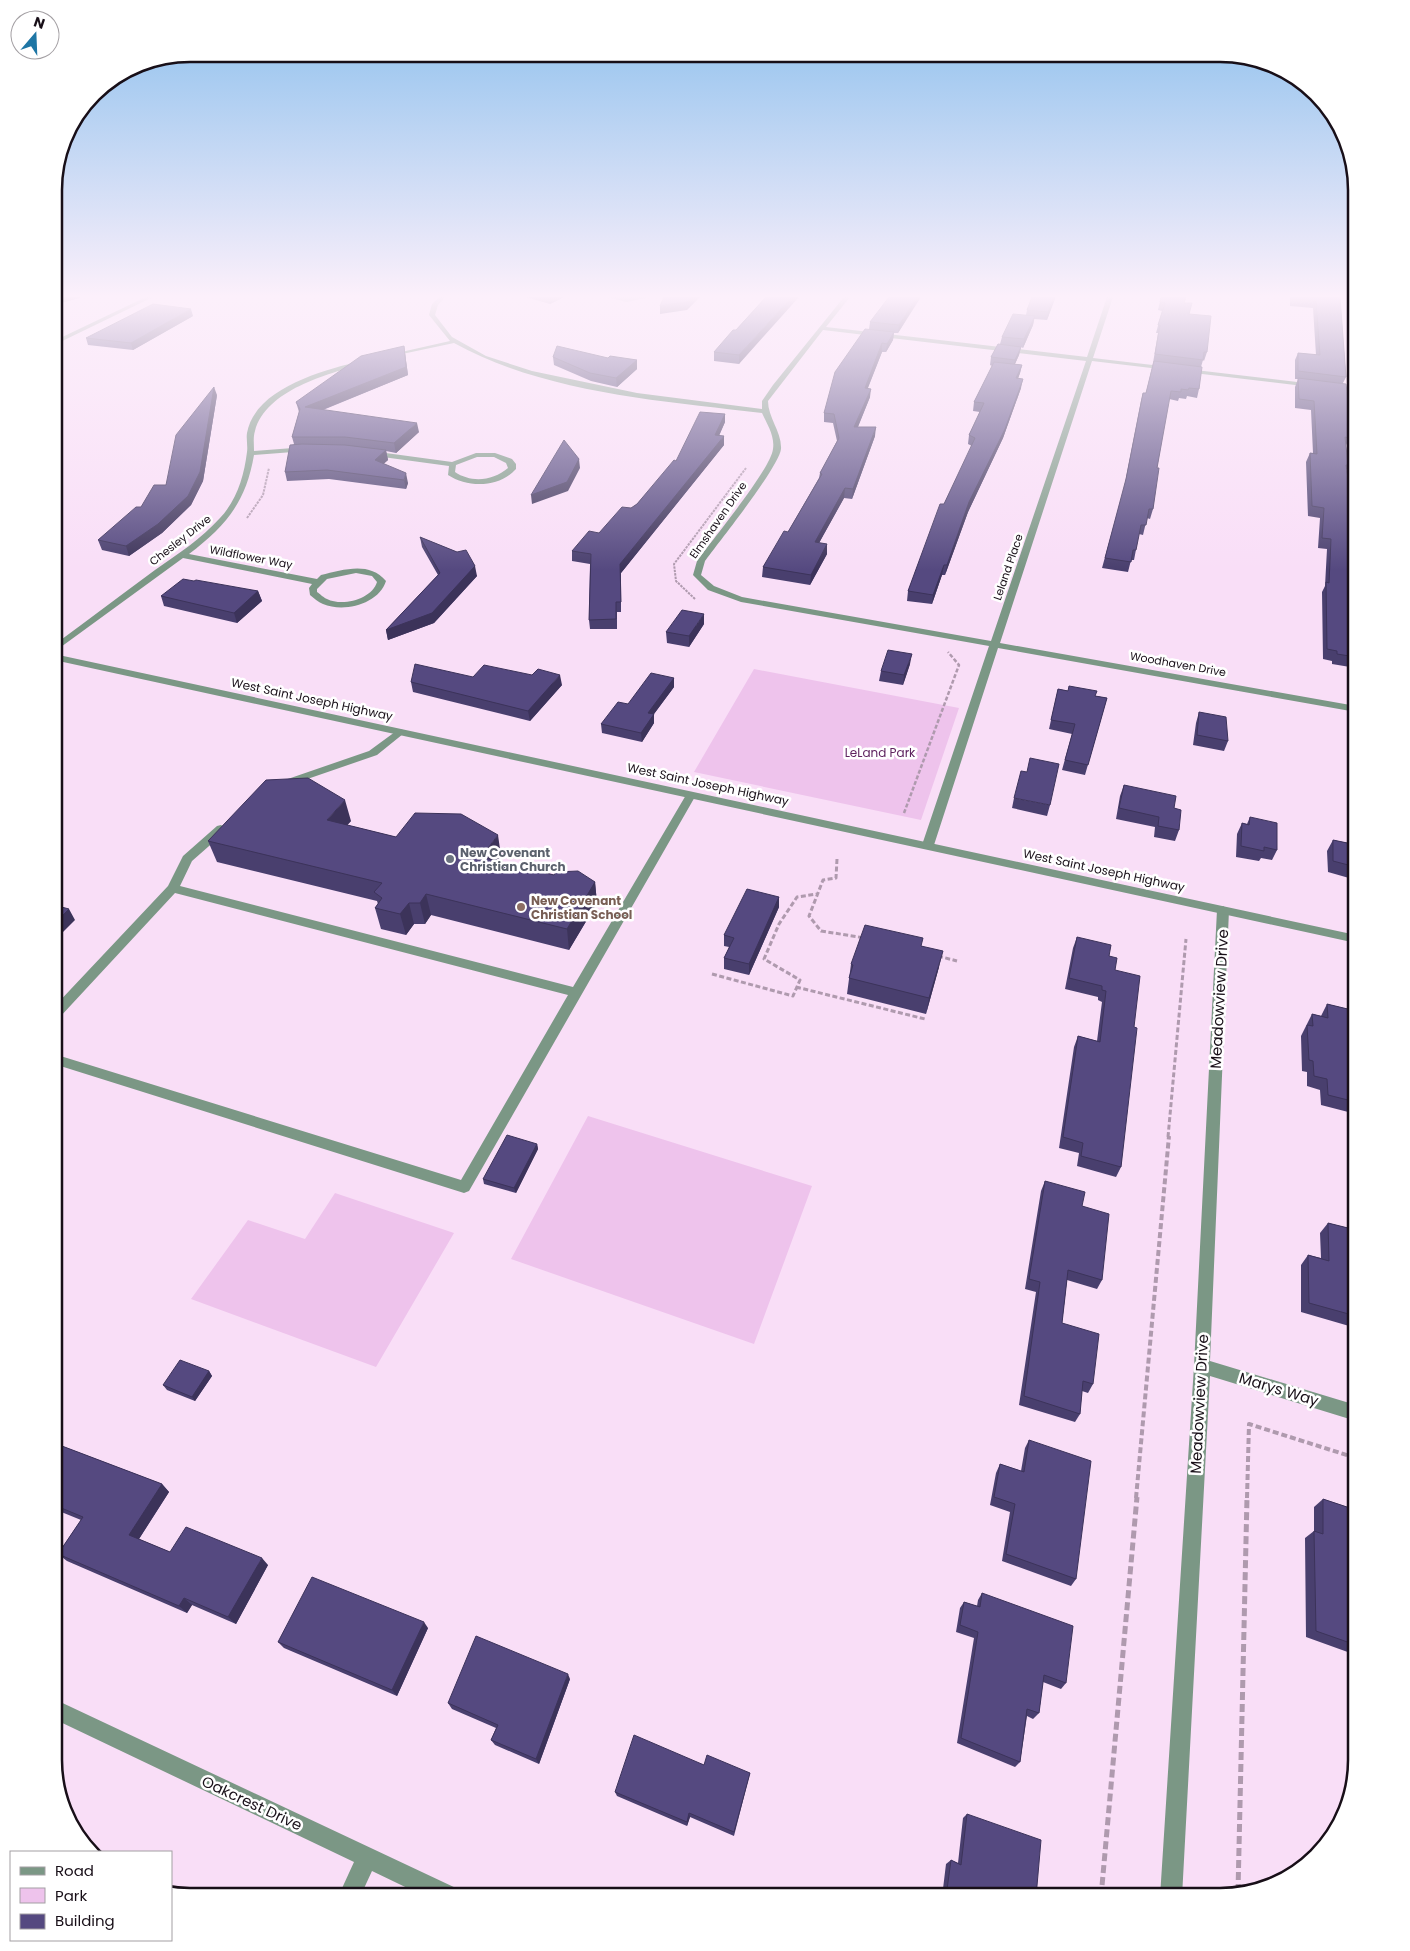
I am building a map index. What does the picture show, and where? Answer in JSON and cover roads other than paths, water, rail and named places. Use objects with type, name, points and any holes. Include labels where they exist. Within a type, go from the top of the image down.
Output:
[{"type":"street","name":"Chesley Drive","points":[[63,642],[215,529],[238,503],[246,484],[251,453],[251,431],[256,419],[268,404],[293,388]]},
{"type":"street","points":[[607,388],[765,411],[765,401],[773,388]]},
{"type":"street","name":"Leland Place","points":[[928,846],[1080,388]]},
{"type":"street","name":"Elmshaven Drive","points":[[765,411],[777,438],[777,451],[763,476],[701,561],[697,575],[702,582],[716,591],[741,599],[994,643]]},
{"type":"street","points":[[251,453],[312,450]]},
{"type":"street","points":[[364,452],[453,464],[466,457],[486,455],[503,458],[512,464],[512,469],[502,477],[477,481],[455,477],[451,473],[453,464]]},
{"type":"street","name":"Wildflower Way","points":[[181,555],[317,582]]},
{"type":"street","points":[[356,570],[374,574],[383,582],[382,588],[370,598],[359,602],[335,604],[324,602],[313,593],[313,588],[317,582],[334,573],[356,570]]},
{"type":"street","name":"Woodhaven Drive","points":[[994,643],[1348,708]]},
{"type":"street","name":"West Saint Joseph Highway","points":[[63,659],[1348,937]]},
{"type":"street","points":[[278,788],[373,753],[399,732]]},
{"type":"street","points":[[62,1062],[464,1187],[691,795]]},
{"type":"street","points":[[62,1006],[174,888],[187,859],[228,824]]},
{"type":"street","points":[[174,888],[577,993]]},
{"type":"street","name":"Meadowview Drive","points":[[1172,1888],[1202,1366],[1223,910]]},
{"type":"street","name":"Marys Way","points":[[1202,1366],[1348,1410]]},
{"type":"street","name":"Oakcrest Drive","points":[[62,1713],[431,1888]]},
{"type":"street","points":[[353,1888],[367,1858]]},
{"type":"place","name":"New Covenant Christian Church","points":[[450,859]]},
{"type":"place","name":"New Covenant Christian School","points":[[521,907]]},
{"type":"park label","name":"LeLand Park","points":[[880,752]]}]
